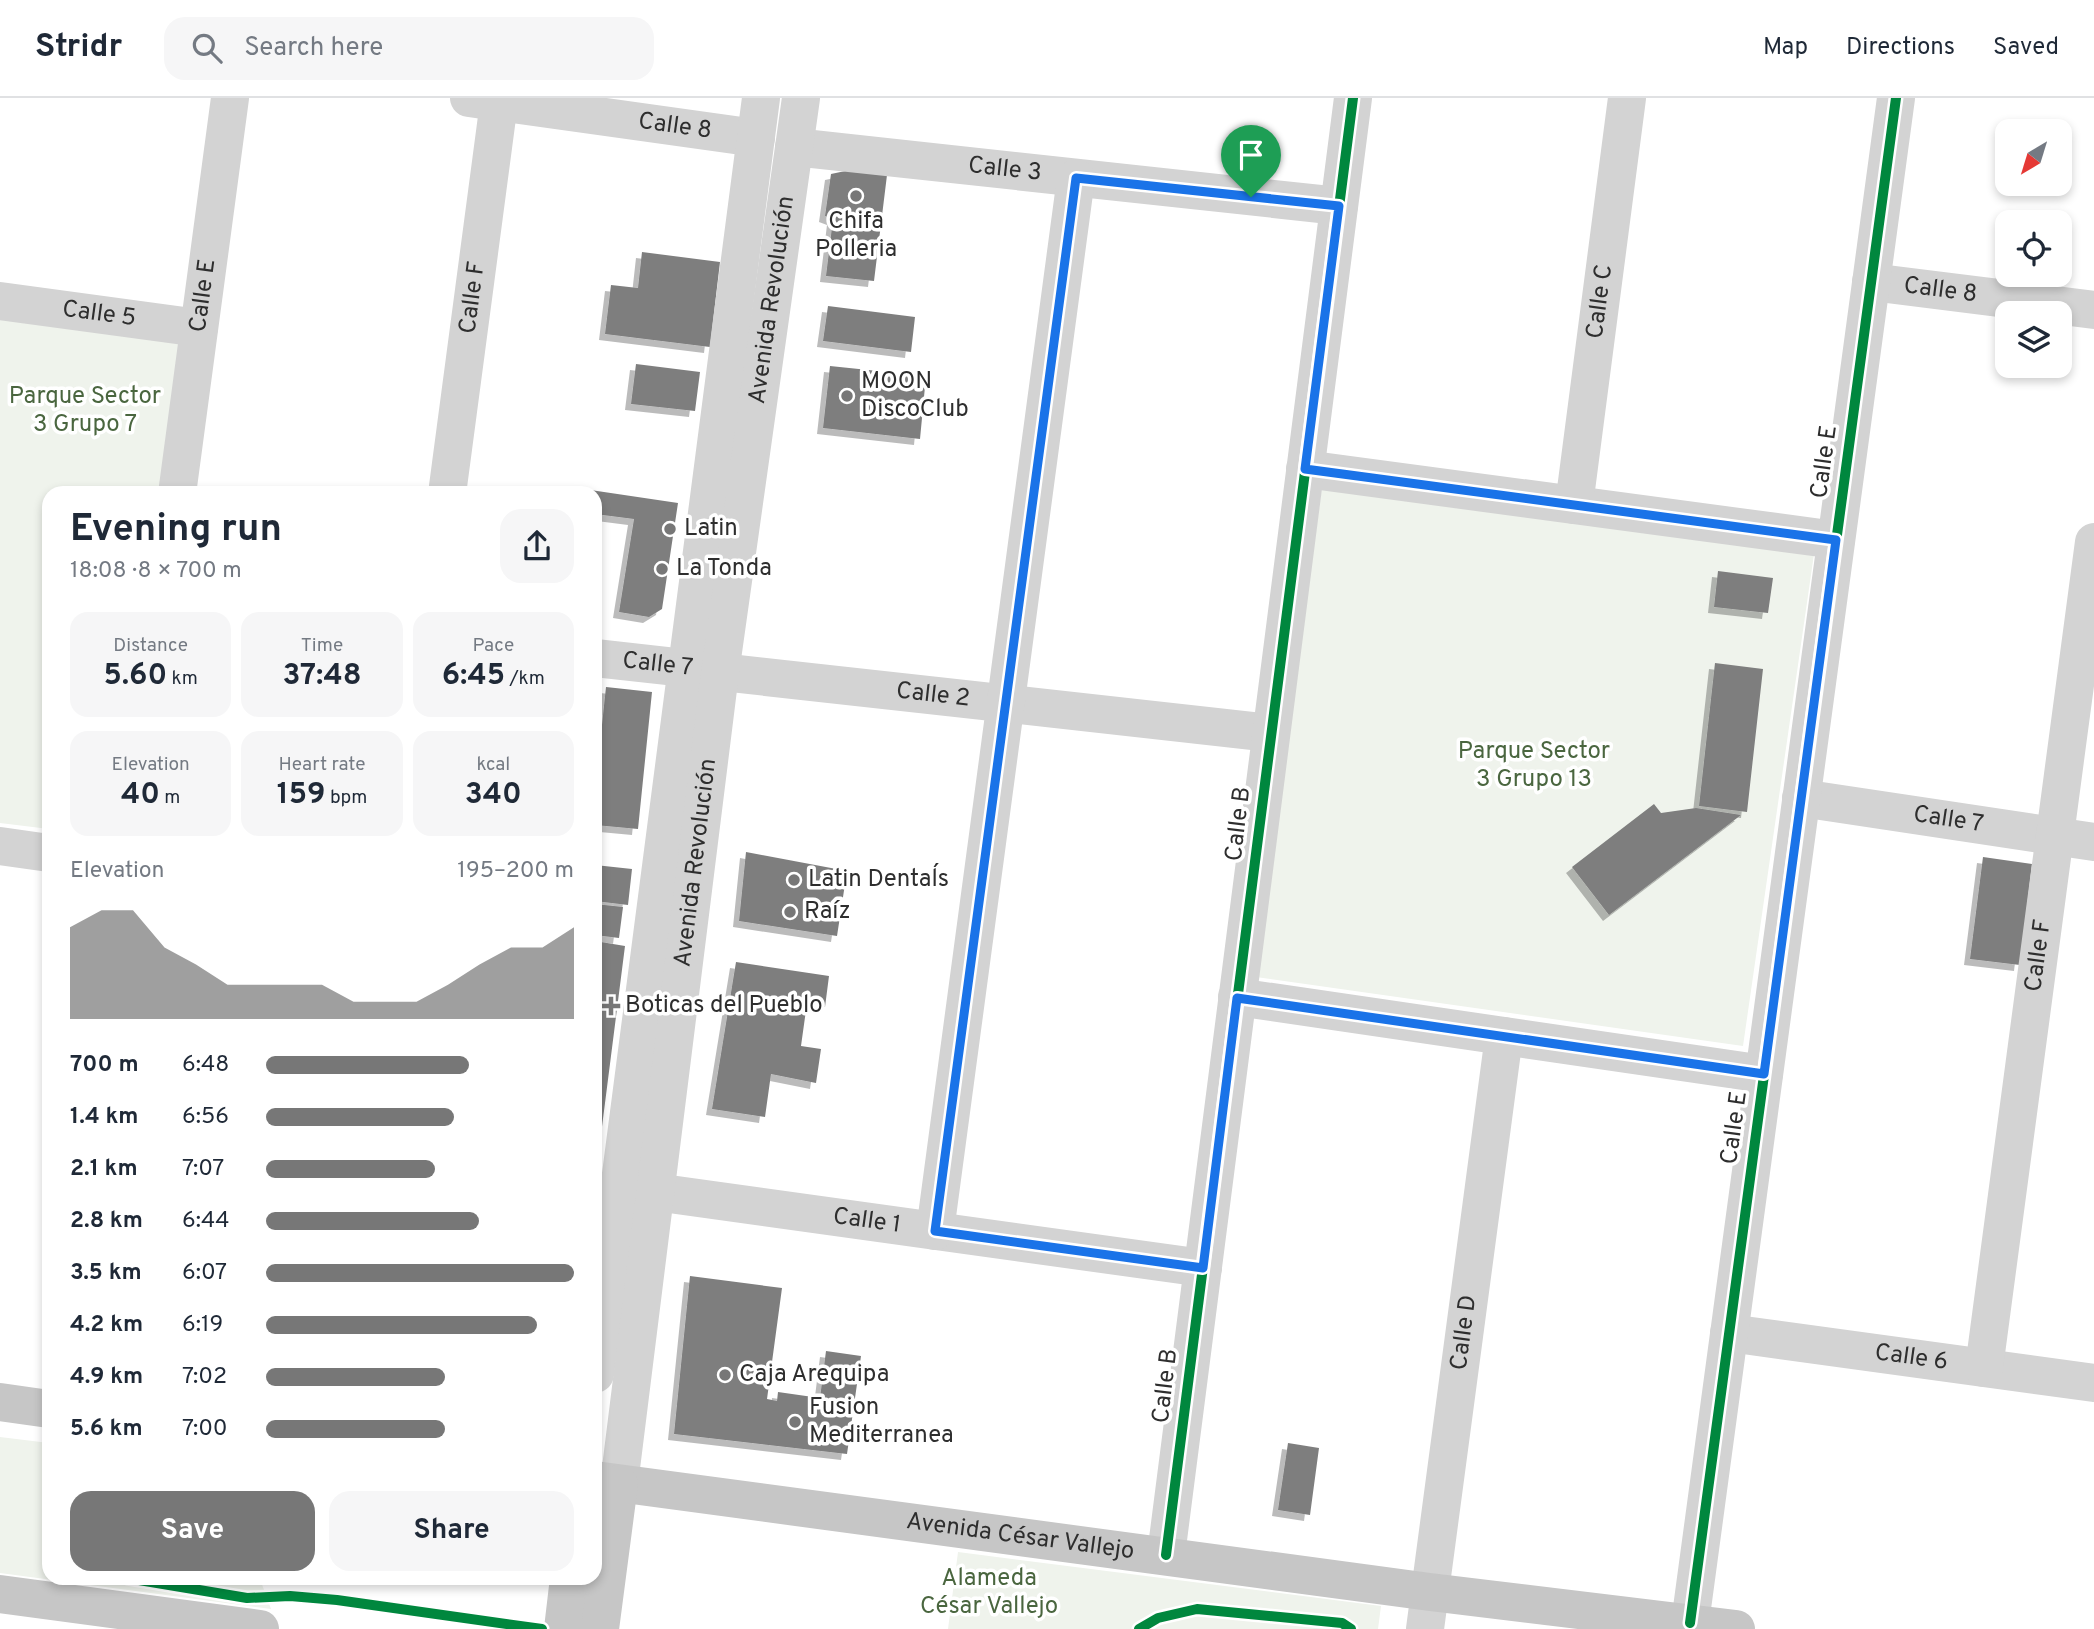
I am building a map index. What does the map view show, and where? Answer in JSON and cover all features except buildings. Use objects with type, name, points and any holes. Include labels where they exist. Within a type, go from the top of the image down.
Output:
[{"type":"main road","points":[[0,1402],[42,1408]]},
{"type":"main road","name":"Avenida César Vallejo","points":[[607,1482],[1430,1592],[1736,1629]]},
{"type":"main road","name":"Avenida Revolución","points":[[600,1629],[607,1482]]},
{"type":"main road","points":[[563,1629],[568,1585]]},
{"type":"main road","points":[[0,1594],[260,1629]]},
{"type":"street","name":"Calle E","points":[[178,486],[229,98]]},
{"type":"street","name":"Avenida Revolución","points":[[703,672],[761,98]]},
{"type":"street","name":"Avenida Revolución","points":[[602,1328],[703,672],[801,98]]},
{"type":"street","name":"Calle B","points":[[1166,1555],[1353,98]]},
{"type":"street","name":"Calle C","points":[[1574,505],[1627,98]]},
{"type":"street","name":"Calle E","points":[[1690,1623],[1896,98]]},
{"type":"street","name":"Calle 8","points":[[484,100],[756,138]]},
{"type":"street","name":"Calle F","points":[[448,486],[484,100]]},
{"type":"street","name":"Calle 3","points":[[794,147],[1339,206]]},
{"type":"street","points":[[935,1231],[1076,178]]},
{"type":"street","name":"Calle 8","points":[[1871,282],[2094,310]]},
{"type":"street","name":"Calle 5","points":[[0,301],[199,328]]},
{"type":"street","points":[[1305,469],[1836,540]]},
{"type":"street","name":"Calle F","points":[[1984,1368],[2094,542]]},
{"type":"street","name":"Calle 7","points":[[602,659],[703,672]]},
{"type":"street","name":"Calle 2","points":[[703,672],[1271,733]]},
{"type":"street","name":"Calle 7","points":[[1801,797],[2094,842]]},
{"type":"street","points":[[0,846],[42,852]]},
{"type":"street","points":[[1237,998],[1764,1074]]},
{"type":"street","name":"Calle D","points":[[1425,1629],[1504,1036]]},
{"type":"street","name":"Avenida Revolución","points":[[607,1482],[623,1190]]},
{"type":"street","name":"Calle 1","points":[[623,1190],[1203,1268]]},
{"type":"street","name":"Calle 6","points":[[1729,1333],[2094,1383]]},
{"type":"green space","name":"Parque Sector 3 Grupo 7","points":[[0,317],[182,341],[162,486],[42,486],[42,828],[0,823]]},
{"type":"green space","name":"Parque Sector 3 Grupo 13","points":[[1322,487],[1814,554],[1743,1046],[1256,977]]},
{"type":"green space","points":[[0,1437],[42,1442],[42,1579],[0,1573]]},
{"type":"green space","name":"Alameda César Vallejo","points":[[958,1552],[1381,1606],[1378,1629],[948,1629]]},
{"type":"green space","points":[[90,1585],[262,1585],[271,1609]]},
{"type":"cycle path","points":[[1166,1555],[1353,98]]},
{"type":"cycle path","points":[[1690,1623],[1896,98]]},
{"type":"cycle path","points":[[169,1585],[247,1598],[290,1596],[337,1600],[542,1629]]},
{"type":"cycle path","points":[[1139,1629],[1158,1618],[1197,1609],[1342,1623],[1351,1629]]},
{"type":"place","name":"Chifa Polleria","points":[[856,196]]},
{"type":"place","name":"MOON DiscoClub","points":[[847,396]]},
{"type":"place","name":"Latin","points":[[670,529]]},
{"type":"place","name":"La Tonda","points":[[662,569]]},
{"type":"place","name":"Latin Dental´s","points":[[794,880]]},
{"type":"place","name":"Raíz","points":[[790,912]]},
{"type":"place","name":"Boticas del Pueblo","points":[[611,1006]]},
{"type":"place","name":"Caja Arequipa","points":[[725,1375]]},
{"type":"place","name":"Fusion Mediterranea","points":[[795,1422]]},
{"type":"route","points":[[1076,178],[1251,197],[1339,206],[1305,469],[1836,540],[1764,1074],[1237,998],[1203,1268],[935,1231],[1076,178]]}]
